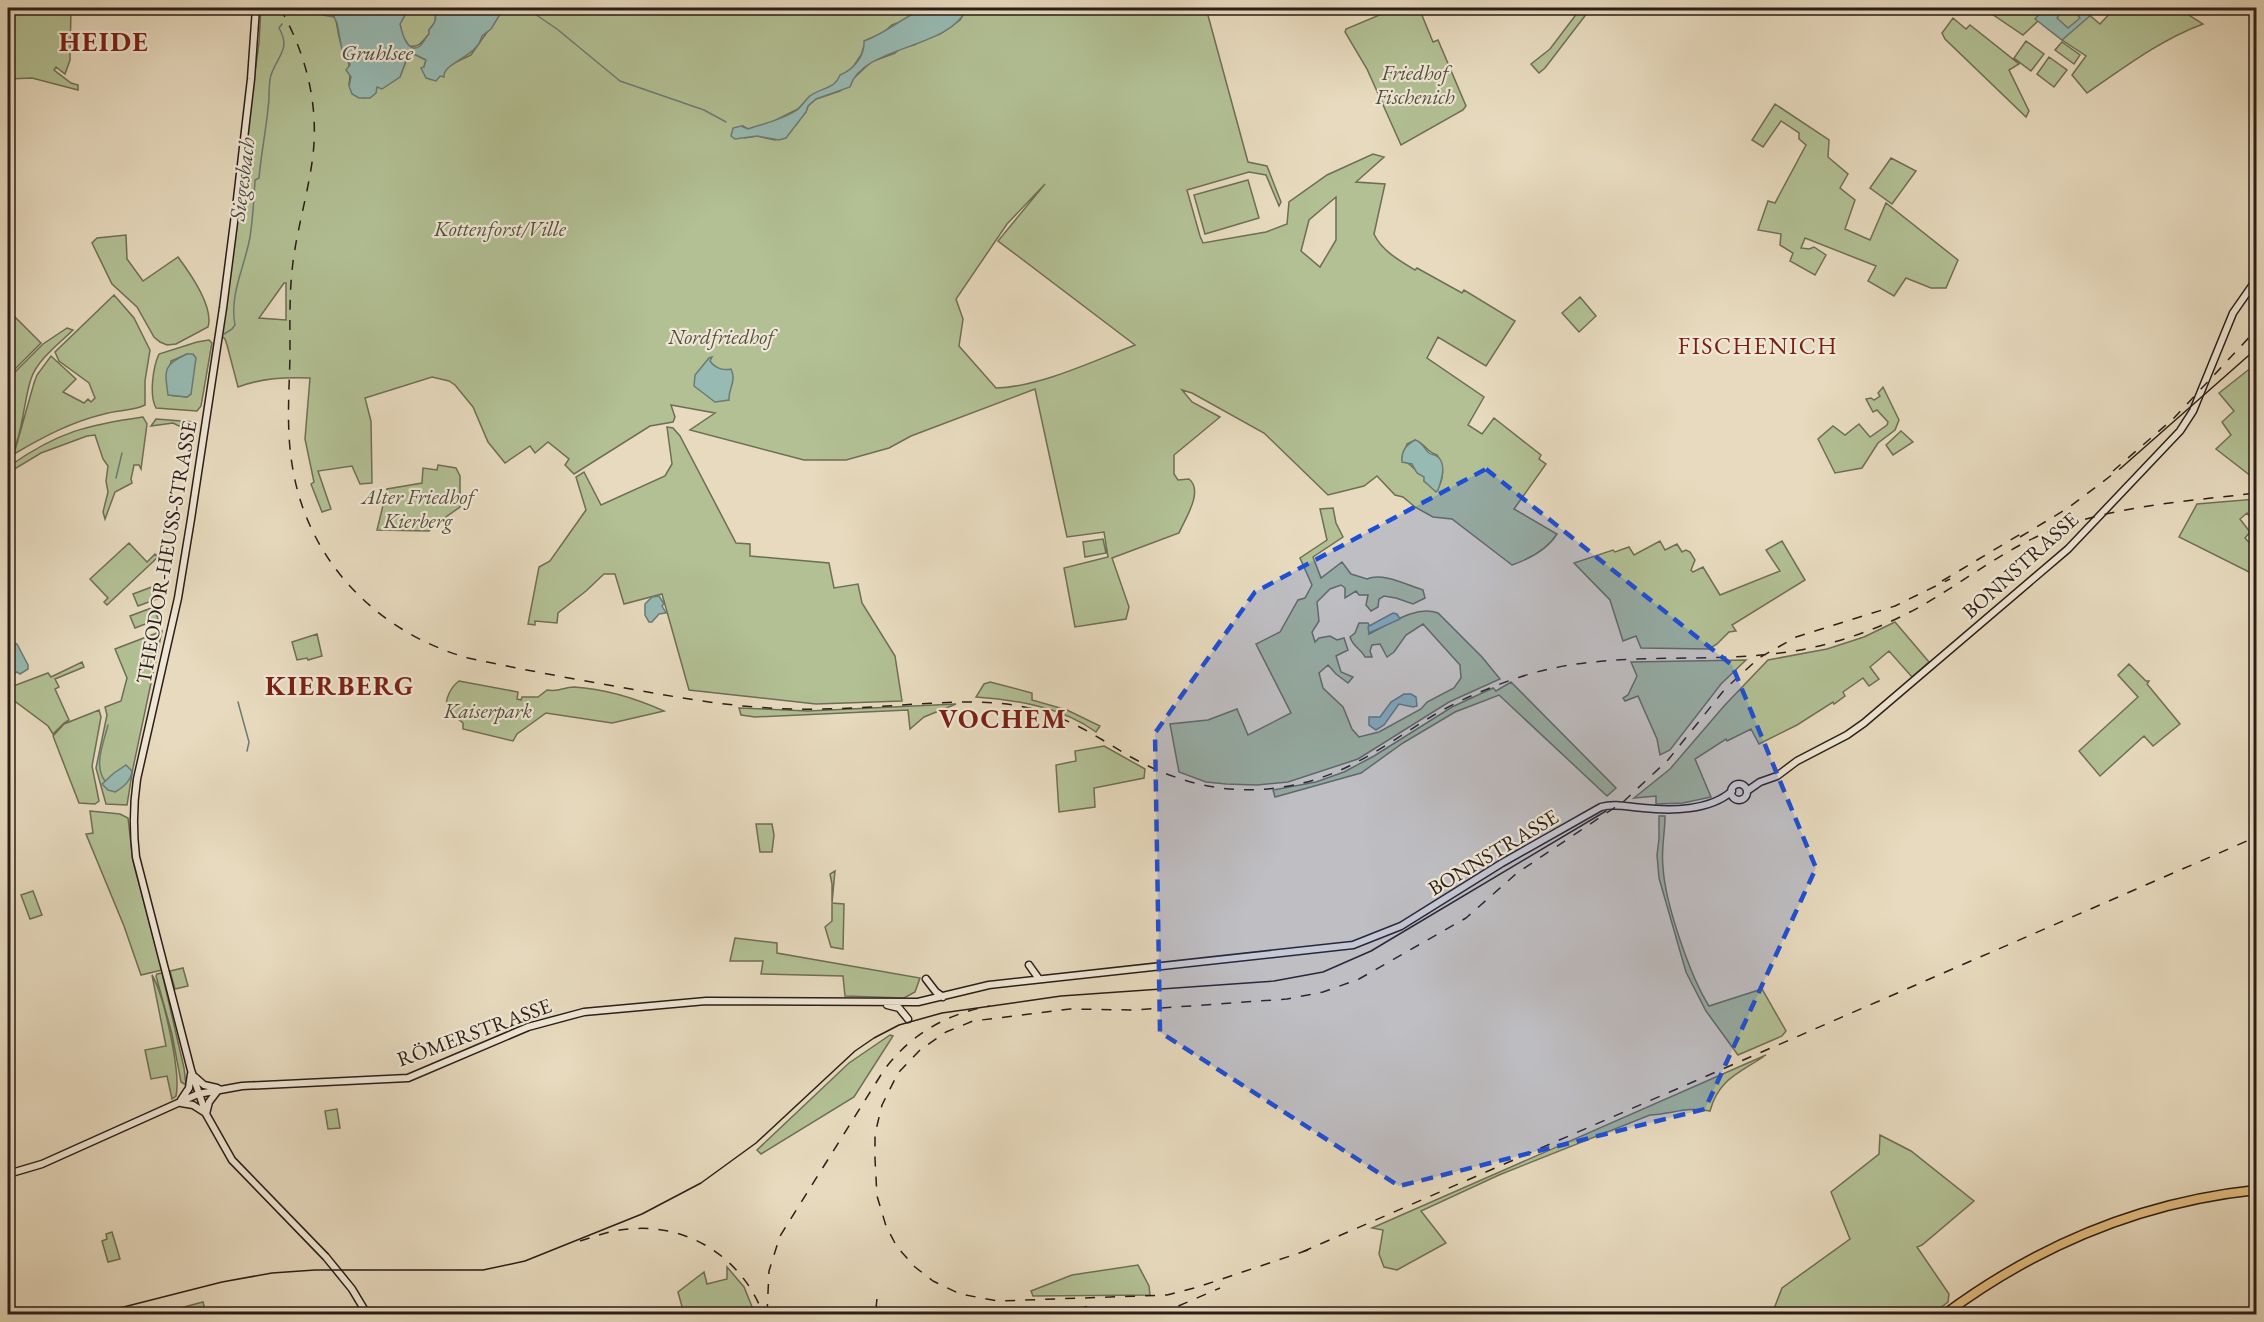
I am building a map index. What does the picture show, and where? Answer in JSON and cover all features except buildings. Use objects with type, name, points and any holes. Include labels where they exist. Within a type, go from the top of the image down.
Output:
[{"type":"highway","points":[[1945,1314],[2016,1266],[2059,1243],[2097,1227],[2171,1204],[2208,1196],[2256,1190]]},
{"type":"main road","name":"THEODOR-HEUSS-STRASSE","points":[[256,8],[244,145],[217,347],[178,598],[137,779],[133,820],[136,857],[192,1072],[206,1114],[232,1160],[326,1257],[352,1289],[367,1314]]},
{"type":"main road","name":"BONNSTRASSE","points":[[1743,784],[1760,782],[1777,776],[1783,769],[1847,735],[1864,723],[2068,549],[2187,421],[2233,313],[2256,280]]},
{"type":"main road","name":"BONNSTRASSE","points":[[1747,791],[1760,782]]},
{"type":"main road","points":[[1736,784],[1743,784],[1747,791],[1744,798],[1735,798],[1732,791],[1736,784]]},
{"type":"main road","name":"BONNSTRASSE","points":[[1724,797],[1732,791]]},
{"type":"main road","name":"BONNSTRASSE","points":[[1282,954],[1337,948],[1383,935],[1418,916],[1502,863],[1601,807],[1611,805],[1656,810],[1683,808],[1724,797],[1735,798]]},
{"type":"main road","name":"RÖMERSTRASSE","points":[[8,1174],[63,1155],[198,1094],[249,1085],[408,1078],[528,1028],[575,1013],[706,1001],[918,1002],[989,985],[1282,954]]},
{"type":"main road","points":[[1023,981],[1029,972],[1029,965],[1040,979]]},
{"type":"main road","name":"RÖMERSTRASSE","points":[[966,991],[1101,976],[1112,972]]},
{"type":"main road","points":[[926,979],[936,992],[944,997]]},
{"type":"main road","points":[[875,1003],[899,1008],[908,1019]]},
{"type":"main road","points":[[192,1072],[204,1085],[219,1089],[209,1102],[206,1114],[193,1105],[179,1102],[189,1088],[192,1072]]},
{"type":"highlighted area","points":[[1486,469],[1732,665],[1816,868],[1705,1109],[1399,1186],[1160,1032],[1155,733],[1255,592]]},
{"type":"green space","points":[[8,8],[71,8],[70,60],[65,74],[56,67],[54,70],[71,83],[78,85],[78,90],[32,78],[8,79]]},
{"type":"green space","name":"Kottenforst/Ville","points":[[261,8],[333,8],[341,45],[348,59],[349,84],[365,98],[376,87],[400,77],[406,61],[414,54],[426,60],[424,67],[436,78],[450,65],[471,55],[504,8],[925,8],[911,14],[906,20],[892,25],[883,33],[866,40],[861,55],[851,70],[839,78],[837,83],[810,96],[798,109],[768,124],[748,129],[743,126],[745,138],[757,136],[775,140],[790,132],[808,106],[816,99],[840,91],[871,62],[895,53],[900,48],[940,34],[960,20],[967,8],[1206,8],[1248,162],[1267,166],[1281,202],[1279,206],[1266,175],[1249,172],[1187,190],[1203,243],[1266,232],[1287,224],[1289,202],[1327,175],[1373,154],[1384,157],[1356,182],[1385,184],[1374,234],[1377,240],[1392,255],[1415,270],[1417,268],[1462,293],[1464,290],[1515,321],[1486,366],[1438,337],[1427,358],[1484,397],[1468,425],[1482,434],[1494,418],[1541,455],[1539,459],[1546,464],[1514,509],[1557,534],[1537,553],[1512,565],[1452,519],[1433,517],[1403,497],[1395,495],[1377,476],[1364,486],[1328,495],[1264,433],[1192,393],[1182,390],[1192,402],[1220,417],[1174,455],[1174,474],[1178,480],[1189,479],[1195,491],[1189,513],[1179,533],[1112,558],[1129,607],[1126,619],[1075,627],[1064,568],[1108,557],[1104,532],[1067,537],[1035,389],[911,436],[889,448],[846,460],[804,460],[690,430],[715,413],[671,405],[675,417],[673,422],[650,426],[574,474],[565,465],[569,459],[548,442],[535,453],[530,446],[505,463],[488,442],[473,407],[455,385],[449,381],[432,377],[365,398],[371,421],[372,483],[360,484],[352,466],[318,471],[331,509],[322,512],[311,484],[314,482],[305,439],[310,378],[274,379],[238,387],[225,339],[219,334],[259,43]],"holes":[[[1045,184],[998,241],[1135,345],[1048,378],[1013,387],[996,388],[959,346],[963,319],[956,299],[1007,224]],[[1336,197],[1336,240],[1320,267],[1301,251],[1309,220]],[[284,283],[286,283],[286,320],[259,318]],[[1415,440],[1437,455],[1442,473],[1441,482],[1436,491],[1424,481],[1425,477],[1402,459],[1407,444]]]},
{"type":"green space","points":[[409,8],[436,8],[435,22],[429,34],[416,46],[409,46],[402,35],[400,24]]},
{"type":"green space","name":"Friedhof Fischenich","points":[[1396,8],[1419,8],[1433,42],[1438,40],[1466,106],[1463,110],[1401,145],[1367,69],[1345,32],[1346,29]]},
{"type":"green space","points":[[1581,8],[1591,8],[1539,73],[1531,64],[1550,49]]},
{"type":"green space","points":[[1983,8],[2081,8],[2100,24],[2115,8],[2178,8],[2203,24],[2157,46],[2087,93],[2072,75],[2086,56],[2038,21],[2023,35]]},
{"type":"green space","points":[[1953,18],[1966,29],[1970,25],[2019,64],[2009,70],[2029,111],[2026,117],[1945,39],[1942,33]]},
{"type":"green space","points":[[2026,41],[2044,54],[2031,71],[2014,58]]},
{"type":"green space","points":[[2062,42],[2080,55],[2074,64],[2055,50]]},
{"type":"green space","points":[[2049,57],[2067,70],[2054,87],[2037,74]]},
{"type":"green space","points":[[1775,104],[1829,140],[1828,157],[1848,174],[1840,188],[1855,200],[1845,229],[1870,240],[1886,203],[1958,260],[1946,288],[1931,288],[1906,278],[1894,296],[1868,281],[1876,266],[1805,238],[1801,248],[1814,247],[1826,255],[1815,275],[1790,261],[1793,253],[1780,245],[1781,234],[1758,230],[1768,201],[1775,203],[1806,145],[1799,139],[1799,133],[1781,121],[1763,147],[1752,140]]},
{"type":"green space","points":[[1891,158],[1916,171],[1892,204],[1870,188]]},
{"type":"green space","points":[[1248,180],[1259,218],[1205,234],[1194,195]]},
{"type":"green space","points":[[126,235],[127,259],[143,281],[178,257],[204,300],[208,310],[208,327],[176,344],[167,345],[154,337],[137,307],[112,284],[92,243],[97,238]]},
{"type":"green space","points":[[114,295],[134,318],[150,350],[145,381],[145,405],[80,421],[14,454],[37,375],[51,356],[76,379],[63,392],[84,403],[88,399],[91,402],[95,398],[89,383],[59,361],[55,352]]},
{"type":"green space","points":[[1580,297],[1596,316],[1579,332],[1562,313]]},
{"type":"green space","points":[[12,314],[41,343],[8,376],[8,319]]},
{"type":"green space","points":[[67,328],[73,330],[49,353],[34,372],[28,388],[17,442],[8,459],[8,379],[43,344]]},
{"type":"green space","points":[[209,340],[212,343],[201,406],[197,411],[156,408],[153,381],[159,354]],"holes":[[[187,354],[191,394],[187,397],[169,395],[167,382],[171,361]]]},
{"type":"green space","points":[[2252,367],[2256,373],[2256,480],[2216,449],[2231,435],[2222,422],[2234,411],[2219,393]]},
{"type":"green space","points":[[1883,387],[1899,420],[1895,430],[1878,443],[1862,468],[1835,473],[1818,439],[1833,426],[1845,435],[1859,424],[1870,437],[1887,425],[1888,422],[1877,410],[1873,412],[1866,399],[1874,400],[1880,396],[1878,393]]},
{"type":"green space","points":[[143,417],[147,424],[141,469],[139,465],[134,465],[132,483],[115,492],[105,519],[103,512],[108,492],[106,481],[108,466],[103,459],[95,435],[41,453],[8,473],[11,465],[59,437],[105,423]]},
{"type":"green space","points":[[156,419],[194,422],[195,429],[191,426],[183,428],[173,423],[151,426]]},
{"type":"green space","points":[[667,427],[673,428],[680,436],[736,543],[750,544],[750,556],[829,563],[834,588],[858,584],[862,603],[895,656],[902,701],[816,704],[689,690],[662,594],[624,604],[615,574],[604,574],[558,613],[557,623],[535,621],[535,625],[528,624],[539,567],[550,561],[586,510],[576,477],[584,472],[601,505],[665,476],[672,464]]},
{"type":"green space","points":[[1901,431],[1913,442],[1893,455],[1886,445]]},
{"type":"green space","name":"Alter Friedhof Kierberg","points":[[438,465],[456,468],[460,476],[460,507],[429,531],[377,530],[387,489],[422,483],[423,468],[437,470]]},
{"type":"green space","points":[[2256,499],[2256,525],[2247,513],[2240,519],[2250,532],[2245,538],[2256,550],[2256,556],[2249,572],[2179,537],[2197,504]]},
{"type":"green space","points":[[1333,508],[1336,523],[1343,537],[1313,557],[1321,578],[1342,562],[1351,574],[1367,579],[1380,577],[1395,580],[1423,590],[1425,598],[1413,604],[1384,596],[1379,599],[1378,607],[1371,611],[1366,605],[1368,595],[1359,595],[1356,591],[1345,598],[1345,588],[1341,585],[1330,589],[1317,602],[1319,621],[1312,632],[1315,642],[1319,638],[1330,636],[1337,640],[1344,638],[1348,650],[1336,656],[1341,672],[1353,677],[1348,683],[1328,665],[1319,673],[1323,688],[1343,707],[1352,729],[1359,737],[1379,732],[1421,709],[1427,702],[1454,688],[1461,678],[1460,665],[1423,624],[1406,635],[1394,652],[1387,657],[1380,644],[1372,645],[1370,651],[1372,657],[1365,657],[1350,637],[1355,633],[1359,623],[1368,623],[1371,629],[1369,634],[1412,613],[1429,611],[1438,613],[1482,657],[1500,679],[1449,702],[1358,759],[1288,782],[1257,785],[1226,784],[1206,782],[1179,772],[1170,724],[1208,720],[1237,709],[1248,735],[1291,713],[1256,644],[1280,632],[1298,600],[1305,598],[1312,585],[1300,558],[1327,540],[1320,509]]},
{"type":"green space","points":[[1103,539],[1106,553],[1085,557],[1083,542]]},
{"type":"green space","points":[[1660,541],[1665,550],[1677,544],[1682,552],[1686,550],[1690,552],[1695,560],[1691,570],[1693,572],[1703,567],[1720,595],[1780,571],[1766,550],[1782,541],[1805,580],[1732,625],[1736,631],[1729,632],[1709,649],[1641,648],[1636,636],[1623,641],[1610,600],[1574,563],[1629,547],[1634,555]]},
{"type":"green space","points":[[129,543],[147,562],[155,554],[158,557],[107,605],[104,602],[108,598],[90,579]]},
{"type":"green space","points":[[157,585],[162,597],[138,606],[133,594]]},
{"type":"green space","points":[[154,607],[158,619],[135,628],[130,616]]},
{"type":"green space","points":[[1895,622],[1929,662],[1912,677],[1889,651],[1870,667],[1879,679],[1869,686],[1863,678],[1843,692],[1845,696],[1834,704],[1833,702],[1797,725],[1759,744],[1751,729],[1727,741],[1726,739],[1695,759],[1711,797],[1683,803],[1656,804],[1656,796],[1634,798],[1670,769],[1724,706],[1768,660],[1827,649],[1864,637]]},
{"type":"green space","points":[[162,631],[127,805],[106,804],[96,768],[107,715],[105,707],[121,701],[127,678],[115,649]]},
{"type":"green space","points":[[317,634],[322,656],[297,660],[292,642]]},
{"type":"green space","points":[[1746,660],[1721,684],[1670,750],[1660,755],[1657,739],[1638,696],[1625,701],[1623,698],[1628,695],[1637,676],[1631,662]]},
{"type":"green space","points":[[82,662],[84,667],[55,679],[59,687],[55,689],[69,720],[53,734],[48,726],[8,696],[8,688],[48,673],[51,677]]},
{"type":"green space","points":[[2129,664],[2146,681],[2149,681],[2147,684],[2180,724],[2153,746],[2144,736],[2100,776],[2079,751],[2138,697],[2118,675]]},
{"type":"green space","name":"Kaiserpark","points":[[459,681],[518,692],[517,699],[521,700],[522,697],[538,697],[547,690],[574,687],[597,690],[631,698],[664,711],[612,723],[546,713],[517,734],[513,741],[463,729],[463,723],[451,713],[447,705],[449,694]]},
{"type":"green space","points":[[990,682],[1032,693],[1032,700],[1067,710],[1100,726],[1096,732],[1069,716],[1039,706],[976,697],[984,684]]},
{"type":"green space","points":[[1511,682],[1616,788],[1607,796],[1499,695],[1455,712],[1403,743],[1361,773],[1275,797],[1273,790],[1316,782],[1344,772],[1452,707],[1493,688],[1496,691]]},
{"type":"green space","points":[[956,704],[924,717],[910,729],[908,710],[755,717],[741,715],[739,708],[808,711]]},
{"type":"green space","points":[[99,710],[101,717],[92,766],[99,801],[95,804],[79,803],[53,736],[64,724]]},
{"type":"green space","points":[[1104,746],[1145,769],[1144,778],[1094,788],[1095,807],[1059,812],[1056,765],[1076,761],[1075,751]]},
{"type":"green space","points":[[90,811],[120,814],[128,818],[133,861],[162,970],[141,975],[124,926],[86,834],[93,833]]},
{"type":"green space","points":[[1659,816],[1665,816],[1663,861],[1673,919],[1694,977],[1709,1006],[1762,989],[1786,1031],[1782,1036],[1738,1055],[1706,1011],[1686,972],[1659,878],[1657,855]]},
{"type":"green space","points":[[756,824],[772,824],[774,835],[772,852],[760,852]]},
{"type":"green space","points":[[835,871],[832,903],[830,874]]},
{"type":"green space","points":[[33,891],[42,915],[30,919],[21,895]]},
{"type":"green space","points":[[832,903],[844,904],[843,949],[831,947],[825,927],[832,921]]},
{"type":"green space","points":[[735,938],[777,943],[777,953],[920,978],[915,992],[904,998],[845,996],[843,976],[761,974],[763,961],[730,961]]},
{"type":"green space","points":[[183,968],[188,986],[175,989],[170,971]]},
{"type":"green space","points":[[162,973],[186,1085],[181,1082],[172,1034],[156,976]]},
{"type":"green space","points":[[152,975],[162,999],[174,1053],[177,1085],[176,1096],[172,1099],[167,1076],[151,1079],[145,1050],[166,1046]]},
{"type":"green space","points":[[890,1035],[893,1036],[854,1097],[761,1154],[757,1150],[849,1063]]},
{"type":"green space","points":[[1766,1055],[1725,1084],[1714,1100],[1710,1111],[1687,1110],[1650,1115],[1499,1175],[1421,1211],[1446,1243],[1397,1270],[1384,1267],[1379,1254],[1383,1230],[1372,1228]]},
{"type":"green space","points":[[337,1109],[340,1128],[328,1129],[325,1111]]},
{"type":"green space","points":[[1880,1135],[1911,1151],[1974,1201],[1917,1247],[1949,1294],[1948,1302],[1932,1314],[1772,1314],[1782,1288],[1850,1239],[1831,1192],[1879,1154]]},
{"type":"green space","points":[[112,1232],[120,1259],[108,1262],[102,1241],[107,1239],[106,1234]]},
{"type":"green space","points":[[1138,1265],[1149,1286],[1150,1295],[1033,1296],[1031,1291],[1072,1275]]},
{"type":"green space","points":[[727,1267],[744,1287],[755,1314],[684,1314],[678,1292],[704,1272],[707,1284],[727,1279]]},
{"type":"green space","points":[[203,1302],[206,1314],[161,1314],[161,1313]]},
{"type":"water","name":"Gruhlsee","points":[[333,8],[409,8],[400,24],[408,45],[415,48],[420,46],[429,34],[435,21],[436,8],[504,8],[491,29],[482,36],[474,49],[449,68],[444,77],[440,76],[436,81],[426,78],[421,68],[424,67],[426,60],[414,54],[406,61],[400,77],[382,89],[377,87],[376,93],[370,98],[359,98],[352,94],[349,86],[351,77],[346,70],[350,65],[347,54],[342,50]]},
{"type":"water","points":[[925,8],[967,8],[958,22],[943,32],[871,63],[858,73],[850,87],[816,99],[808,106],[786,138],[779,140],[757,136],[735,139],[731,136],[733,128],[741,126],[748,129],[780,119],[797,110],[810,96],[831,86],[840,75],[854,66],[864,47],[864,41]]},
{"type":"water","points":[[2045,8],[2065,8],[2057,18],[2068,28],[2080,18],[2071,8],[2085,8],[2092,14],[2062,40],[2035,19]]},
{"type":"water","points":[[187,354],[193,354],[196,358],[191,394],[187,397],[168,395],[166,374],[169,365]]},
{"type":"water","points":[[712,357],[710,361],[717,367],[725,370],[731,369],[733,373],[729,400],[715,402],[694,386],[695,375]]},
{"type":"water","points":[[1415,440],[1441,460],[1442,473],[1436,492],[1424,481],[1424,477],[1417,473],[1412,464],[1402,462],[1405,449]]},
{"type":"water","points":[[659,596],[666,613],[659,614],[652,622],[649,622],[645,615],[645,604],[652,597]]},
{"type":"water","points":[[1393,613],[1397,614],[1400,619],[1369,633],[1368,627]]},
{"type":"water","points":[[12,642],[17,644],[28,669],[11,676],[11,669],[8,668],[10,655],[8,646]]},
{"type":"water","points":[[1404,694],[1416,697],[1417,706],[1399,704],[1384,725],[1376,730],[1369,725],[1369,717],[1380,717],[1391,702]]},
{"type":"water","points":[[126,765],[132,771],[129,781],[115,792],[108,790],[102,784]]},
{"type":"waterway","points":[[517,9],[532,12],[557,29],[620,81],[704,110],[726,122]]},
{"type":"waterway","name":"Siegesbach","points":[[323,15],[334,17]]},
{"type":"waterway","name":"Siegesbach","points":[[224,334],[235,325],[234,303],[250,237],[255,180],[259,178],[270,79],[284,47],[279,28],[282,24]]},
{"type":"waterway","points":[[116,478],[122,453]]},
{"type":"waterway","points":[[238,702],[249,742],[247,751]]},
{"type":"waterway","points":[[105,781],[100,761],[108,725]]},
{"type":"tram line","points":[[2121,468],[2256,349]]},
{"type":"tram line","points":[[96,1314],[222,1282],[272,1273],[315,1270],[483,1270],[525,1261],[642,1214],[701,1183],[756,1143],[855,1051],[899,1025],[942,1013],[1061,996],[1274,981],[1323,972],[1371,951],[1606,811]]},
{"type":"railway","points":[[280,8],[305,65],[313,106],[314,127],[314,148],[295,250],[290,298],[289,442],[301,504],[332,564],[353,589],[378,612],[405,631],[436,647],[468,658],[667,695],[751,707],[824,709],[961,702],[1007,704],[1062,718],[1129,756],[1184,780],[1223,788],[1263,789],[1283,787],[1326,776],[1380,749],[1455,704],[1520,677],[1558,667],[1596,662],[1750,656],[1789,652],[1827,644],[1900,617],[1937,597],[2021,544],[2062,527],[2089,518],[2144,507],[2256,493]]},
{"type":"railway","points":[[2113,471],[2174,418],[2256,330]]},
{"type":"railway","points":[[2020,537],[2068,508],[2121,468]]},
{"type":"railway","points":[[1942,581],[2024,532]]},
{"type":"railway","points":[[1308,1250],[1198,1287],[1167,1295],[998,1301],[960,1294],[933,1281],[915,1267],[897,1247],[886,1226],[877,1196],[875,1159],[875,1134],[882,1105],[898,1073],[920,1050],[946,1032],[973,1021],[1070,1009],[1134,1010],[1287,999],[1323,992],[1359,979],[1466,918],[1517,873],[1623,802],[1668,760],[1725,689],[1759,658],[1796,637],[1895,606],[1950,579]]},
{"type":"railway","points":[[1302,1252],[2256,837]]},
{"type":"railway","points":[[767,1314],[769,1271],[780,1236],[884,1070],[906,1046],[944,1020],[990,1006]]},
{"type":"railway","points":[[580,1241],[629,1229],[672,1232],[692,1239],[728,1261],[754,1294],[763,1314]]},
{"type":"railway","points":[[1160,1314],[1220,1288]]},
{"type":"railway","points":[[876,1309],[877,1298]]},
{"type":"railway","points":[[1058,1314],[1096,1304]]},
{"type":"district","name":"HEIDE","points":[[104,41]]},
{"type":"district","name":"FISCHENICH","points":[[1758,345]]},
{"type":"district","name":"KIERBERG","points":[[340,685]]},
{"type":"district","name":"VOCHEM","points":[[1003,718]]},
{"type":"park label","name":"Nordfriedhof","points":[[721,336]]}]
